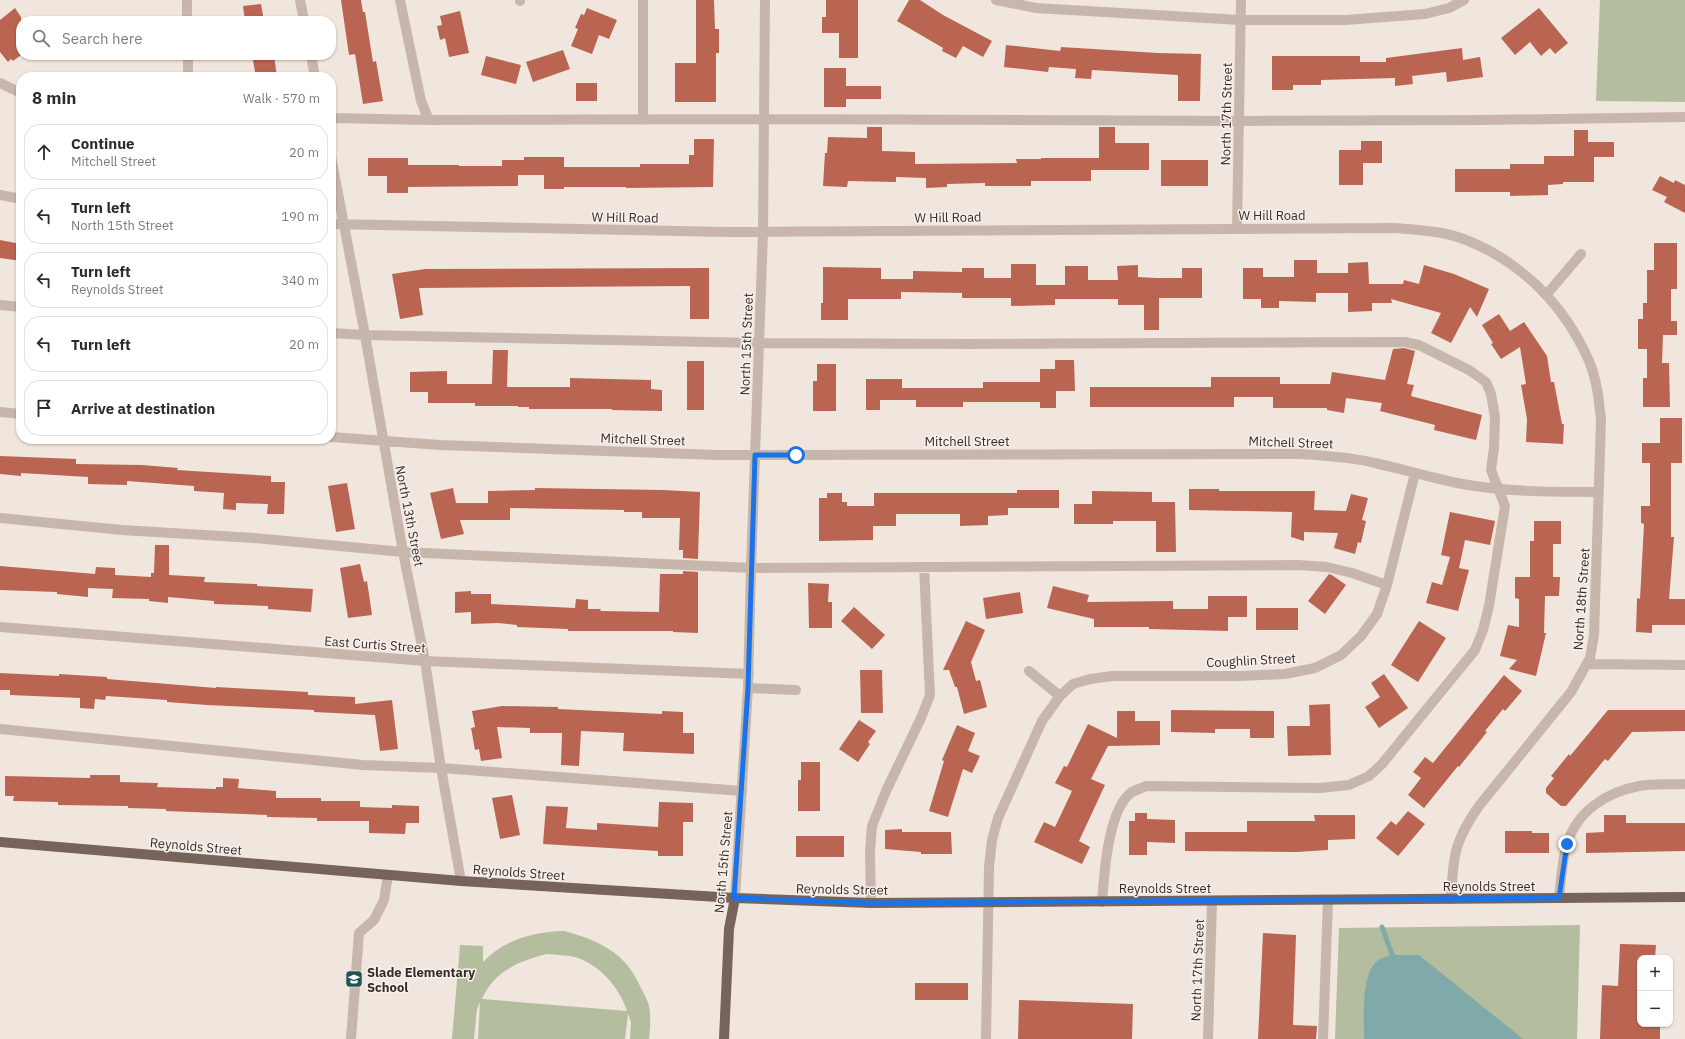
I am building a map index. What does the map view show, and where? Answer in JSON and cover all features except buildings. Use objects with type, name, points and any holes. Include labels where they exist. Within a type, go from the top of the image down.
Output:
[{"type":"main road","name":"Reynolds Street","points":[[0,842],[461,881],[734,898],[872,903],[1685,897]]},
{"type":"main road","name":"North 15th Street","points":[[724,1039],[729,929],[734,898]]},
{"type":"street","points":[[187,0],[187,16]]},
{"type":"street","points":[[300,0],[303,16]]},
{"type":"street","points":[[400,0],[422,101],[429,120]]},
{"type":"street","points":[[643,0],[643,120]]},
{"type":"street","name":"North 15th Street","points":[[734,898],[749,674],[751,568],[763,232],[765,0]]},
{"type":"street","points":[[996,0],[1036,8],[1240,20],[1345,20],[1425,14],[1449,8],[1464,0]]},
{"type":"street","name":"North 17th Street","points":[[1237,228],[1241,0]]},
{"type":"street","points":[[188,60],[188,72]]},
{"type":"street","points":[[312,60],[314,72]]},
{"type":"street","points":[[0,83],[16,91]]},
{"type":"street","points":[[336,118],[429,120],[764,119],[1239,122],[1685,117]]},
{"type":"street","name":"North 13th Street","points":[[336,183],[365,335],[403,552],[425,661],[441,768],[461,881]]},
{"type":"street","points":[[0,195],[16,198]]},
{"type":"street","name":"W Hill Road","points":[[336,224],[763,232],[1395,228],[1434,231],[1466,240],[1495,253],[1520,270],[1547,294]]},
{"type":"street","points":[[1547,294],[1581,254]]},
{"type":"street","name":"North 18th Street","points":[[1451,899],[1453,864],[1457,844],[1465,825],[1571,692],[1587,664],[1594,636],[1601,420],[1597,389],[1589,361],[1572,330],[1547,294]]},
{"type":"street","points":[[0,305],[16,307]]},
{"type":"street","points":[[336,333],[759,343],[977,344],[1405,342],[1419,346],[1469,370],[1486,382],[1491,394],[1495,417],[1494,448],[1491,470],[1500,489],[1505,506],[1489,606],[1477,643],[1470,656],[1382,764],[1369,776],[1349,785],[1320,788],[1146,786],[1131,793],[1120,805],[1108,844],[1102,902]]},
{"type":"street","points":[[0,412],[16,414]]},
{"type":"street","name":"Mitchell Street","points":[[336,437],[440,445],[755,455],[1302,454],[1373,462],[1457,483],[1500,489],[1544,492],[1599,492]]},
{"type":"street","name":"Coughlin Street","points":[[986,1039],[989,867],[992,840],[998,818],[1042,721],[1060,696],[1073,684],[1090,679],[1112,676],[1241,676],[1285,674],[1315,668],[1341,655],[1361,636],[1377,614],[1387,585],[1415,473]]},
{"type":"street","points":[[0,518],[122,530],[254,538],[403,552],[751,568],[1298,565],[1327,567],[1352,573],[1387,585]]},
{"type":"street","points":[[872,903],[870,852],[872,826],[886,791],[921,718],[930,695],[924,567]]},
{"type":"street","name":"East Curtis Street","points":[[0,627],[425,661],[749,674]]},
{"type":"street","points":[[1587,664],[1685,665]]},
{"type":"street","points":[[1029,671],[1060,696]]},
{"type":"street","points":[[748,688],[796,690]]},
{"type":"street","points":[[0,729],[363,765],[441,768],[742,791]]},
{"type":"street","points":[[1559,898],[1567,844],[1577,822],[1593,805],[1616,792],[1640,786],[1685,784]]},
{"type":"street","points":[[351,1039],[359,933],[374,920],[384,900],[388,875]]},
{"type":"street","points":[[1323,1039],[1328,900]]},
{"type":"street","name":"North 17th Street","points":[[1208,1039],[1212,901]]},
{"type":"green space","points":[[1600,0],[1685,0],[1685,102],[1596,101]]},
{"type":"green space","points":[[1580,925],[1577,1039],[1335,1039],[1339,928]]},
{"type":"green space","points":[[564,931],[599,943],[627,964],[634,974],[649,1005],[649,1039],[630,1039],[631,1022],[628,1014],[625,1039],[478,1039],[480,1002],[477,1009],[474,1039],[452,1039],[460,945],[483,946],[483,962],[510,942],[531,935]],"holes":[[[547,954],[575,957],[592,965],[614,986],[624,1002],[627,1011],[482,999],[487,989],[500,974],[517,964]]]},
{"type":"water","points":[[1390,955],[1419,955],[1523,1039],[1364,1039],[1364,998],[1368,977],[1376,962]]},
{"type":"waterway","points":[[1382,927],[1392,954],[1397,960]]},
{"type":"place","name":"Slade Elementary School","points":[[354,979]]},
{"type":"route","points":[[796,455],[755,455],[748,688],[734,898],[872,903],[1559,898],[1567,844]]}]
